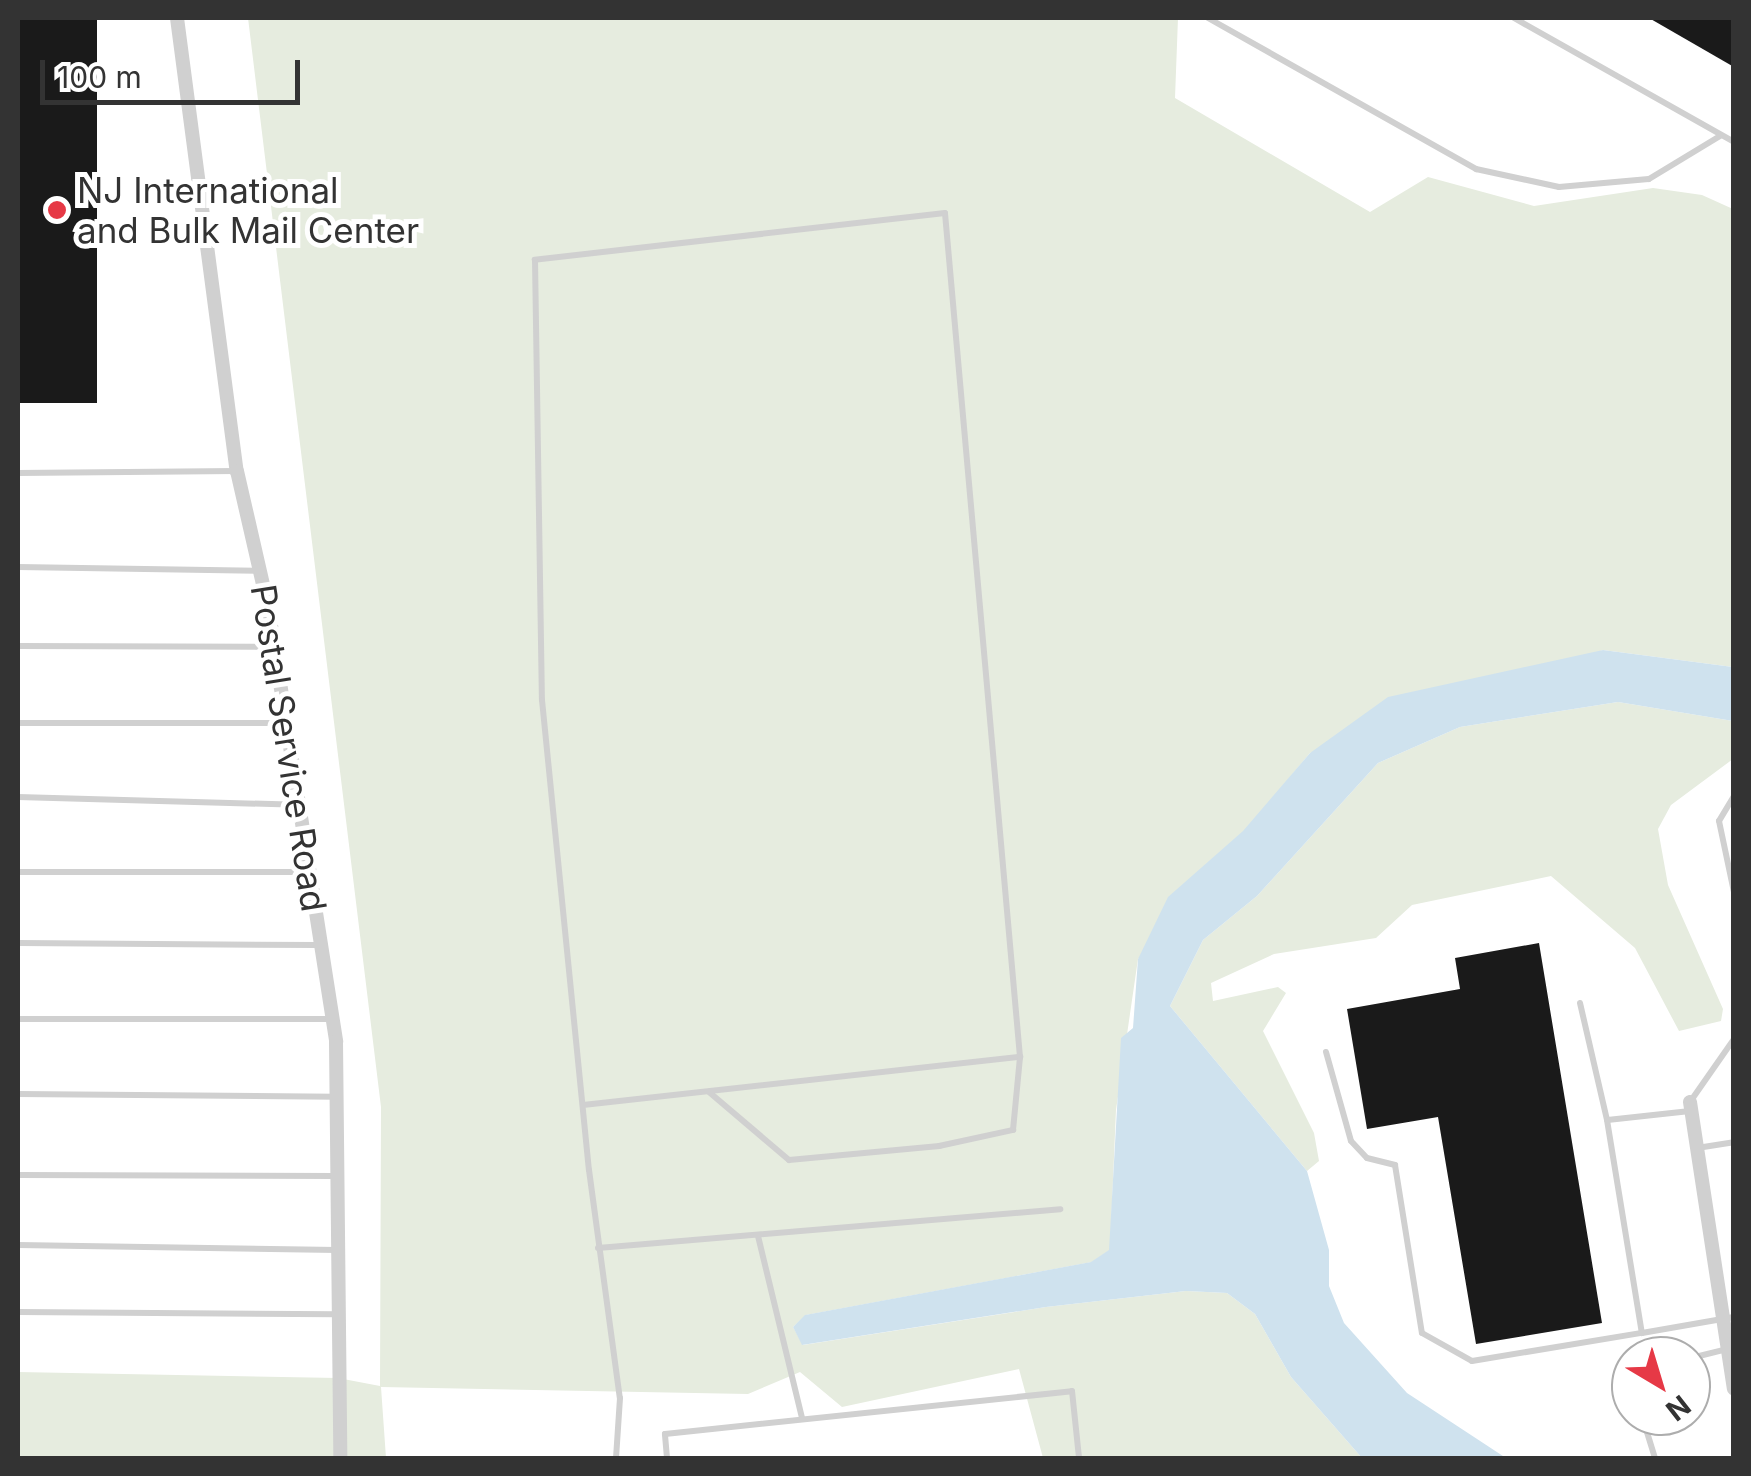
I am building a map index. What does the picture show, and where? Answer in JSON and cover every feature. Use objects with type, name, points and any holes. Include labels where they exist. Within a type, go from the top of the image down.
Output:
[{"type":"street","name":"Postal Service Road","points":[[177,18],[177,43],[237,472],[274,647],[332,1019],[340,1458]]},
{"type":"street","points":[[1691,1107],[1728,1318],[1734,1389]]},
{"type":"lane","points":[[1208,18],[1476,169],[1559,187],[1648,180],[1720,136]]},
{"type":"lane","points":[[1514,18],[1734,142]]},
{"type":"lane","points":[[616,1458],[620,1398],[598,1248],[542,700],[535,260],[945,213],[1020,1058],[1013,1130],[939,1146],[789,1160],[708,1091]]},
{"type":"lane","points":[[18,473],[237,472]]},
{"type":"lane","points":[[18,566],[260,571]]},
{"type":"lane","points":[[18,646],[274,647]]},
{"type":"lane","points":[[18,723],[286,723]]},
{"type":"lane","points":[[1734,796],[1719,821],[1734,892]]},
{"type":"lane","points":[[18,797],[299,805]]},
{"type":"lane","points":[[18,872],[310,872]]},
{"type":"lane","points":[[18,943],[321,945]]},
{"type":"lane","points":[[1580,1003],[1606,1120],[1642,1334]]},
{"type":"lane","points":[[18,1020],[332,1019]]},
{"type":"lane","points":[[1606,1120],[1691,1107],[1734,1039]]},
{"type":"lane","points":[[1326,1052],[1351,1140],[1367,1158],[1394,1165],[1422,1333],[1472,1361],[1728,1318]]},
{"type":"lane","points":[[583,1105],[1020,1058]]},
{"type":"lane","points":[[18,1094],[336,1097]]},
{"type":"lane","points":[[1697,1148],[1734,1142]]},
{"type":"lane","points":[[18,1175],[337,1176]]},
{"type":"lane","points":[[598,1248],[1060,1209]]},
{"type":"lane","points":[[758,1236],[802,1418]]},
{"type":"lane","points":[[18,1245],[338,1250]]},
{"type":"lane","points":[[18,1312],[338,1314]]},
{"type":"lane","points":[[1711,1353],[1728,1349]]},
{"type":"lane","points":[[668,1458],[665,1434],[1072,1391],[1079,1458]]},
{"type":"shaded area","points":[[248,18],[1178,18],[1175,98],[1370,212],[1428,177],[1534,206],[1653,188],[1702,195],[1733,209],[1733,667],[1603,650],[1310,753],[1138,959],[1116,1110],[1110,1250],[1092,1262],[806,1315],[793,1327],[803,1345],[1046,1307],[1186,1291],[1227,1293],[1255,1314],[1291,1377],[1362,1458],[1043,1458],[1019,1369],[842,1407],[800,1372],[748,1394],[381,1387],[386,1458],[18,1458],[18,1372],[338,1378],[380,1386],[381,1107]]},
{"type":"shaded area","points":[[1618,702],[1733,721],[1733,759],[1671,805],[1658,829],[1668,885],[1723,1009],[1721,1021],[1679,1031],[1635,948],[1551,876],[1412,905],[1376,938],[1274,954],[1211,983],[1213,1001],[1278,987],[1286,993],[1263,1031],[1314,1133],[1319,1161],[1307,1171],[1170,1006],[1203,940],[1257,896],[1378,763],[1460,727]]},
{"type":"water","points":[[1603,650],[1733,667],[1733,721],[1618,702],[1460,727],[1378,763],[1257,896],[1203,940],[1170,1006],[1307,1171],[1329,1250],[1329,1286],[1344,1323],[1407,1393],[1506,1458],[1362,1458],[1291,1377],[1255,1314],[1227,1293],[1186,1291],[1046,1307],[802,1345],[793,1327],[805,1315],[1091,1262],[1109,1250],[1121,1038],[1133,1028],[1138,959],[1168,897],[1243,831],[1310,753],[1388,697]]},
{"type":"building","name":"NJ International and Bulk Mail Center","points":[[18,18],[97,18],[97,403],[18,403]]},
{"type":"building","points":[[1649,18],[1734,18],[1734,67]]},
{"type":"building","points":[[1539,943],[1602,1323],[1476,1344],[1438,1117],[1367,1129],[1347,1009],[1460,989],[1455,958]]},
{"type":"place","name":"NJ International and Bulk Mail Center","points":[[57,210]]}]
